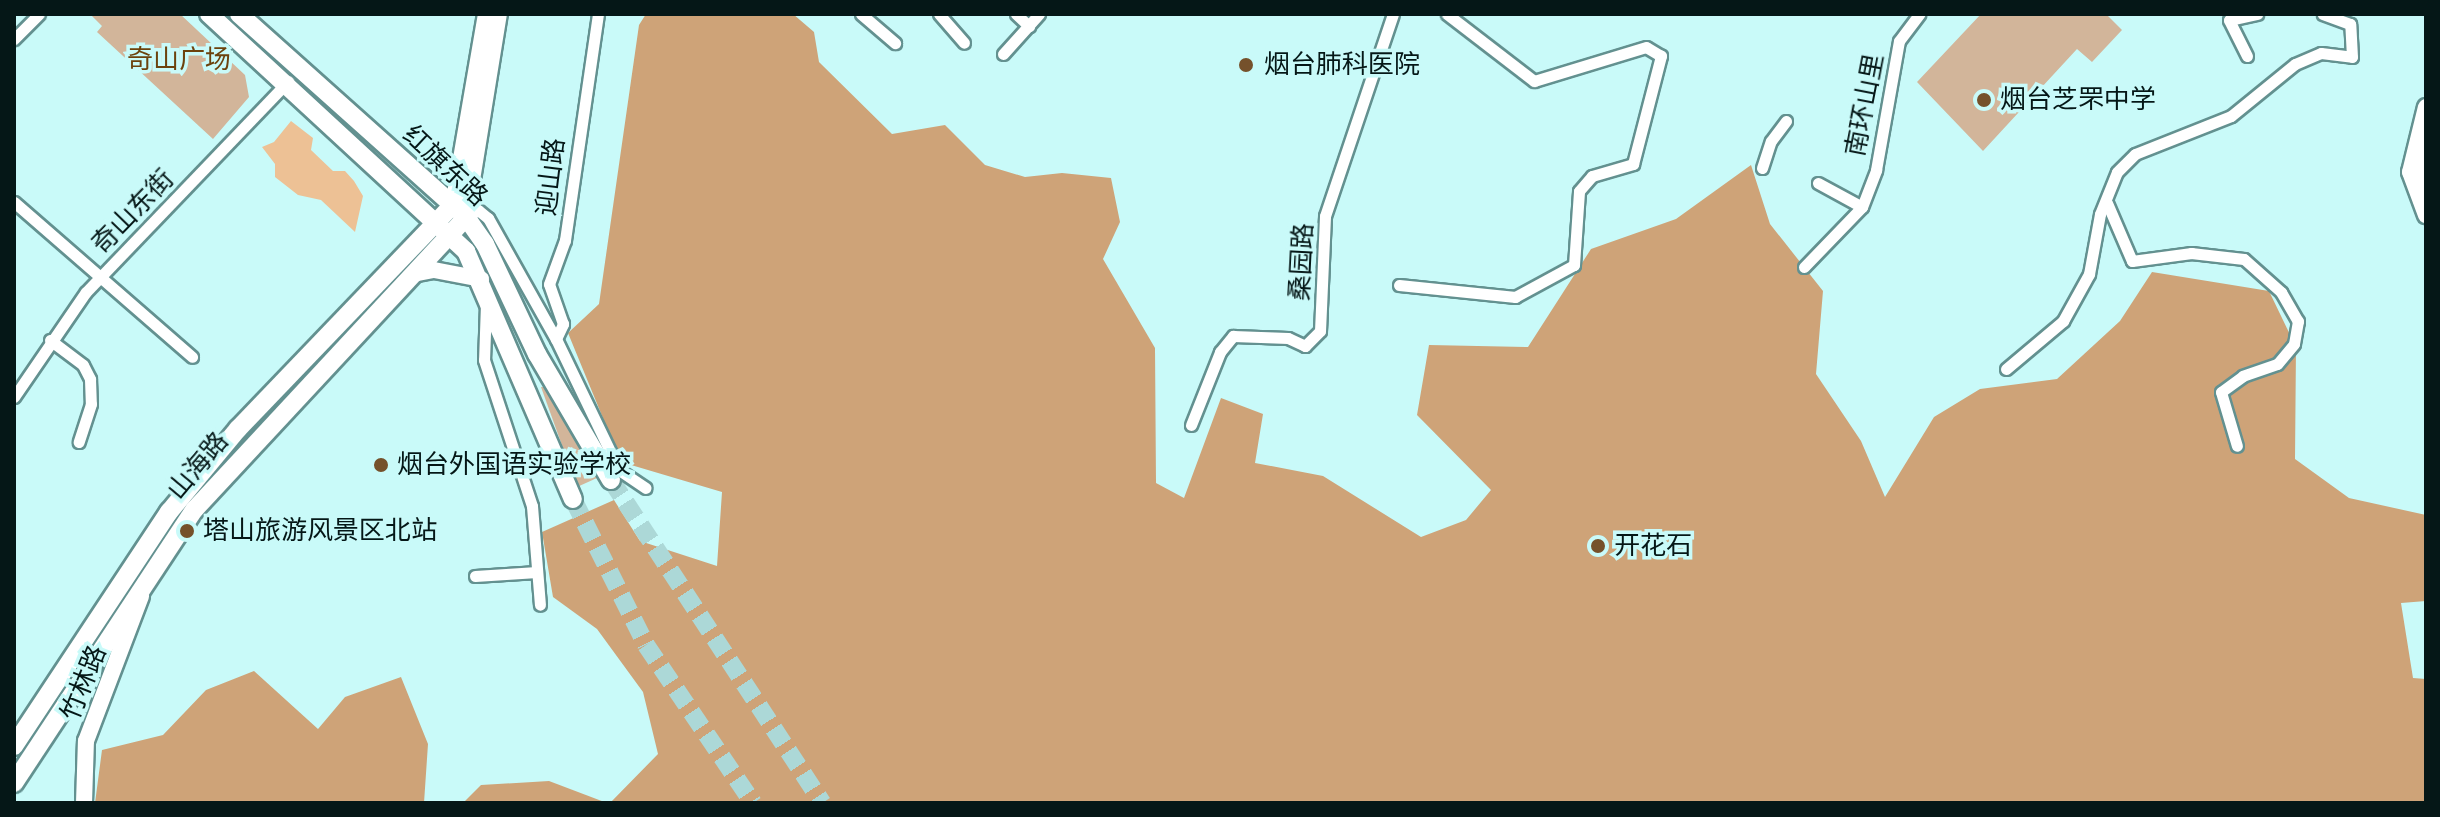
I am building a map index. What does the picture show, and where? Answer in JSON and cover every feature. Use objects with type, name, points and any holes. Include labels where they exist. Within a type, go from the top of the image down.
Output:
[{"type":"main road","name":"红旗东路","points":[[209,14],[446,227],[484,285],[573,499]]},
{"type":"main road","name":"红旗东路","points":[[239,14],[460,211],[485,244],[537,354],[611,480]]},
{"type":"main road","points":[[460,211],[486,14]]},
{"type":"main road","points":[[460,211],[499,14]]},
{"type":"main road","points":[[2426,107],[2410,172],[2426,215]]},
{"type":"main road","points":[[2425,184],[2426,140]]},
{"type":"main road","name":"山海路","points":[[14,746],[169,512],[238,429],[460,211]]},
{"type":"main road","name":"山海路","points":[[14,783],[143,582],[195,509],[254,440],[413,274],[446,227]]},
{"type":"main road","points":[[413,274],[434,270],[484,285]]},
{"type":"main road","name":"竹林路","points":[[84,803],[86,741],[129,635],[143,582]]},
{"type":"street","points":[[14,39],[39,14]]},
{"type":"street","name":"迎山路","points":[[556,339],[563,324],[549,284],[565,240],[598,14]]},
{"type":"street","points":[[861,14],[895,43]]},
{"type":"street","points":[[939,14],[964,43]]},
{"type":"street","points":[[1016,14],[1029,26]]},
{"type":"street","points":[[1003,54],[1039,14]]},
{"type":"street","name":"桑园路","points":[[1191,425],[1220,352],[1233,336],[1288,338],[1305,346],[1320,331],[1325,216],[1393,14]]},
{"type":"street","points":[[1399,285],[1515,297],[1574,265],[1579,191],[1592,176],[1633,164],[1661,56],[1646,47],[1534,81],[1447,14]]},
{"type":"street","name":"南环山里","points":[[1862,207],[1876,170],[1899,41],[1919,14]]},
{"type":"street","points":[[2247,56],[2229,20],[2257,14]]},
{"type":"street","points":[[2006,369],[2063,321],[2089,274],[2117,172],[2135,154],[2231,116],[2295,64],[2321,53],[2352,57],[2350,24],[2323,14]]},
{"type":"street","name":"奇山东街","points":[[14,397],[50,340],[97,280],[299,68]]},
{"type":"street","points":[[1762,168],[1771,141],[1786,121]]},
{"type":"street","points":[[1804,267],[1862,207],[1818,183]]},
{"type":"street","points":[[14,202],[97,280],[192,357]]},
{"type":"street","points":[[2107,203],[2132,261],[2191,253],[2244,259],[2281,292],[2298,321],[2294,344],[2277,364],[2243,376],[2221,392],[2237,446]]},
{"type":"street","points":[[460,211],[478,210],[488,218],[556,339],[619,470],[646,488]]},
{"type":"street","points":[[484,285],[484,360],[532,506],[540,605]]},
{"type":"street","points":[[50,340],[83,365],[90,379],[91,404],[79,442]]},
{"type":"street","points":[[475,576],[537,572]]},
{"type":"green space","name":"奇山广场","points":[[90,14],[180,14],[245,75],[249,97],[213,139],[97,32],[102,26]]},
{"type":"green space","name":"烟台芝罘中学","points":[[1981,14],[2106,14],[2122,30],[2092,62],[2077,49],[1983,151],[1917,82]]},
{"type":"green space","points":[[541,387],[545,387],[597,478],[577,487]]},
{"type":"shaded area","points":[[646,14],[793,14],[814,32],[819,62],[892,134],[945,125],[985,165],[1025,177],[1062,173],[1111,178],[1120,222],[1103,259],[1155,348],[1156,483],[1184,498],[1221,398],[1263,414],[1255,463],[1323,476],[1421,537],[1466,520],[1491,490],[1417,415],[1429,345],[1528,347],[1591,249],[1676,219],[1751,165],[1770,224],[1823,291],[1816,374],[1861,441],[1885,497],[1934,417],[1980,389],[2057,379],[2120,321],[2152,272],[2269,291],[2296,347],[2295,459],[2349,498],[2426,515],[2426,601],[2401,603],[2413,678],[2426,679],[2426,803],[610,803],[658,754],[643,692],[597,629],[553,597],[542,532],[614,500],[640,541],[717,566],[722,492],[621,462],[568,333],[599,304],[639,25]]},
{"type":"shaded area","points":[[291,121],[313,138],[311,150],[333,171],[345,171],[363,196],[355,232],[321,200],[298,195],[275,177],[275,164],[262,147],[274,142]]},
{"type":"shaded area","points":[[254,671],[318,729],[345,697],[401,677],[428,744],[424,803],[95,803],[102,750],[163,735],[206,690]]},
{"type":"shaded area","points":[[549,781],[607,803],[463,803],[481,785]]},
{"type":"tunnel","points":[[611,480],[822,803]]},
{"type":"tunnel","points":[[573,499],[646,645],[753,803]]},
{"type":"place","name":"烟台肺科医院","points":[[1246,65]]},
{"type":"place","name":"烟台芝罘中学","points":[[1984,100]]},
{"type":"place","name":"烟台外国语实验学校","points":[[381,465]]},
{"type":"place","name":"塔山旅游风景区北站","points":[[187,531]]},
{"type":"place","name":"开花石","points":[[1598,546]]}]
